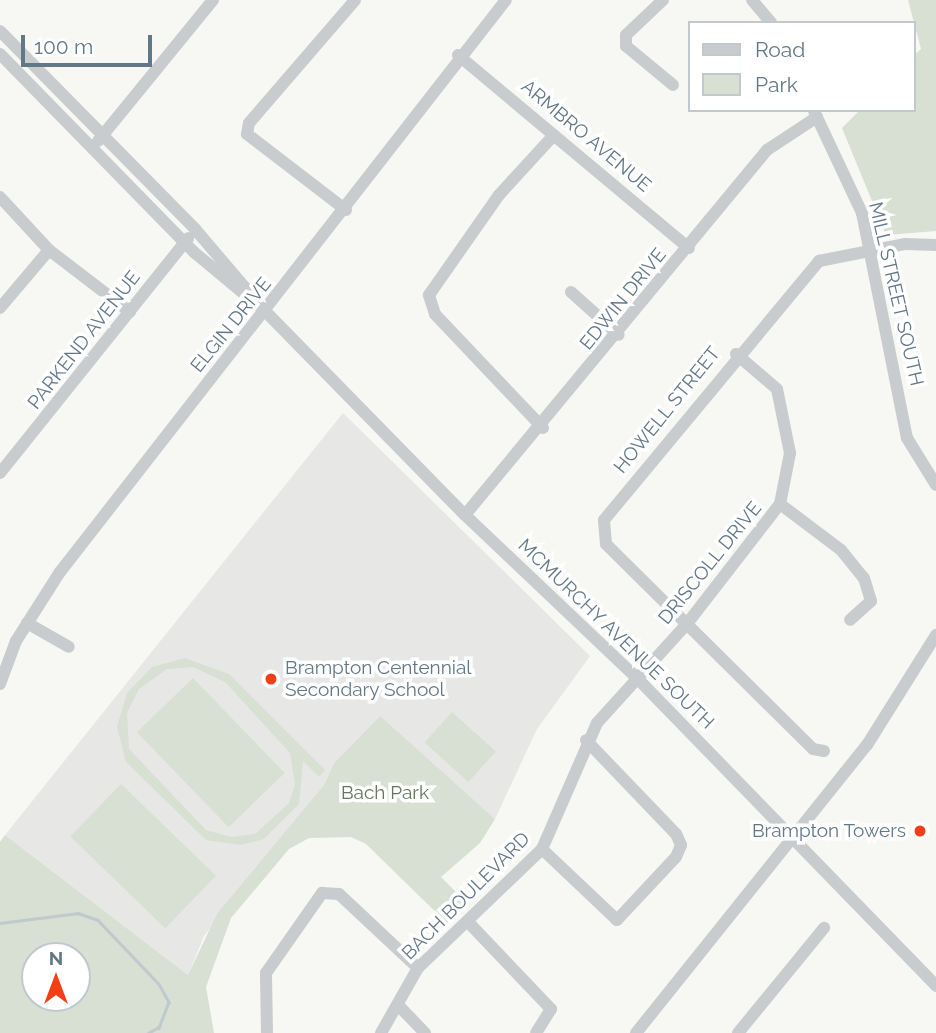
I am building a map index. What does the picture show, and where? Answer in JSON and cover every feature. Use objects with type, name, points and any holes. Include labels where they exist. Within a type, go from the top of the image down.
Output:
[{"type":"street","points":[[92,147],[213,0]]},
{"type":"street","points":[[346,210],[247,134],[250,123],[355,0]]},
{"type":"street","name":"ELGIN DRIVE","points":[[0,684],[27,623],[60,572],[346,210],[458,55],[506,0]]},
{"type":"street","points":[[663,0],[626,35],[626,46],[673,85]]},
{"type":"street","points":[[752,0],[769,21]]},
{"type":"street","name":"MCMURCHY AVENUE SOUTH","points":[[0,31],[195,229],[266,312],[465,515],[636,677],[936,986]]},
{"type":"street","name":"MCMURCHY AVENUE SOUTH","points":[[0,54],[185,242],[266,312]]},
{"type":"street","name":"ARMBRO AVENUE","points":[[458,55],[689,248]]},
{"type":"street","name":"EDWIN DRIVE","points":[[465,515],[543,428],[774,143],[815,114]]},
{"type":"street","name":"MILL STREET SOUTH","points":[[815,114],[862,213],[907,438],[936,485]]},
{"type":"street","points":[[543,428],[435,314],[429,295],[499,195],[554,135]]},
{"type":"street","points":[[0,197],[49,250],[130,312]]},
{"type":"street","name":"PARKEND AVENUE","points":[[0,473],[195,229]]},
{"type":"street","name":"HOWELL STREET","points":[[687,625],[606,544],[602,530],[736,355],[819,261],[870,250],[936,245]]},
{"type":"street","points":[[0,308],[49,250]]},
{"type":"street","points":[[571,292],[619,335]]},
{"type":"street","name":"DRISCOLL DRIVE","points":[[636,677],[687,625],[780,504],[790,453],[777,388],[736,355]]},
{"type":"street","points":[[780,504],[841,550],[864,578],[871,601],[850,620]]},
{"type":"street","points":[[27,623],[69,647]]},
{"type":"street","points":[[687,625],[813,749],[824,751]]},
{"type":"street","points":[[636,1033],[867,745],[936,635]]},
{"type":"street","name":"BACH BOULEVARD","points":[[381,1033],[418,968],[469,923],[542,849],[586,740],[636,677]]},
{"type":"street","points":[[542,849],[617,920],[676,857],[681,845],[676,834],[586,740]]},
{"type":"street","points":[[267,1033],[266,973],[322,893],[339,894],[418,968]]},
{"type":"street","points":[[469,923],[551,1009],[536,1033]]},
{"type":"street","points":[[738,1033],[824,928]]},
{"type":"street","points":[[398,1005],[425,1033]]},
{"type":"shaded area","name":"Brampton Centennial Secondary School","points":[[343,413],[590,656],[537,729],[495,819],[379,717],[334,763],[324,785],[204,936],[188,975],[5,835]]},
{"type":"green space","points":[[908,0],[936,0],[936,231],[886,235],[842,128],[858,112],[915,112],[915,54],[921,49]]},
{"type":"green space","points":[[185,658],[229,674],[325,770],[319,777],[303,761],[299,804],[264,839],[241,845],[206,840],[126,762],[117,727],[127,693],[152,667]],"holes":[[[193,667],[225,682],[290,753],[295,784],[289,803],[255,834],[231,837],[206,830],[129,749],[127,713],[139,689],[167,669]]]},
{"type":"green space","points":[[193,678],[285,773],[229,827],[137,732]]},
{"type":"green space","points":[[452,712],[496,751],[468,782],[425,742]]},
{"type":"green space","name":"Bach Park","points":[[380,716],[495,819],[480,843],[441,877],[468,904],[447,923],[366,844],[351,837],[309,838],[289,849],[231,918],[206,987],[214,1033],[0,1033],[0,842],[5,835],[188,975],[217,914],[324,785],[334,763]]},
{"type":"green space","points":[[121,784],[216,876],[165,928],[70,837]]},
{"type":"waterway","points":[[0,923],[78,913],[98,920],[159,984],[169,1002],[159,1028]]},
{"type":"waterway","points":[[148,1033],[159,1027]]},
{"type":"place","name":"Brampton Centennial Secondary School","points":[[271,679]]},
{"type":"place","name":"Brampton Towers","points":[[920,831]]}]
